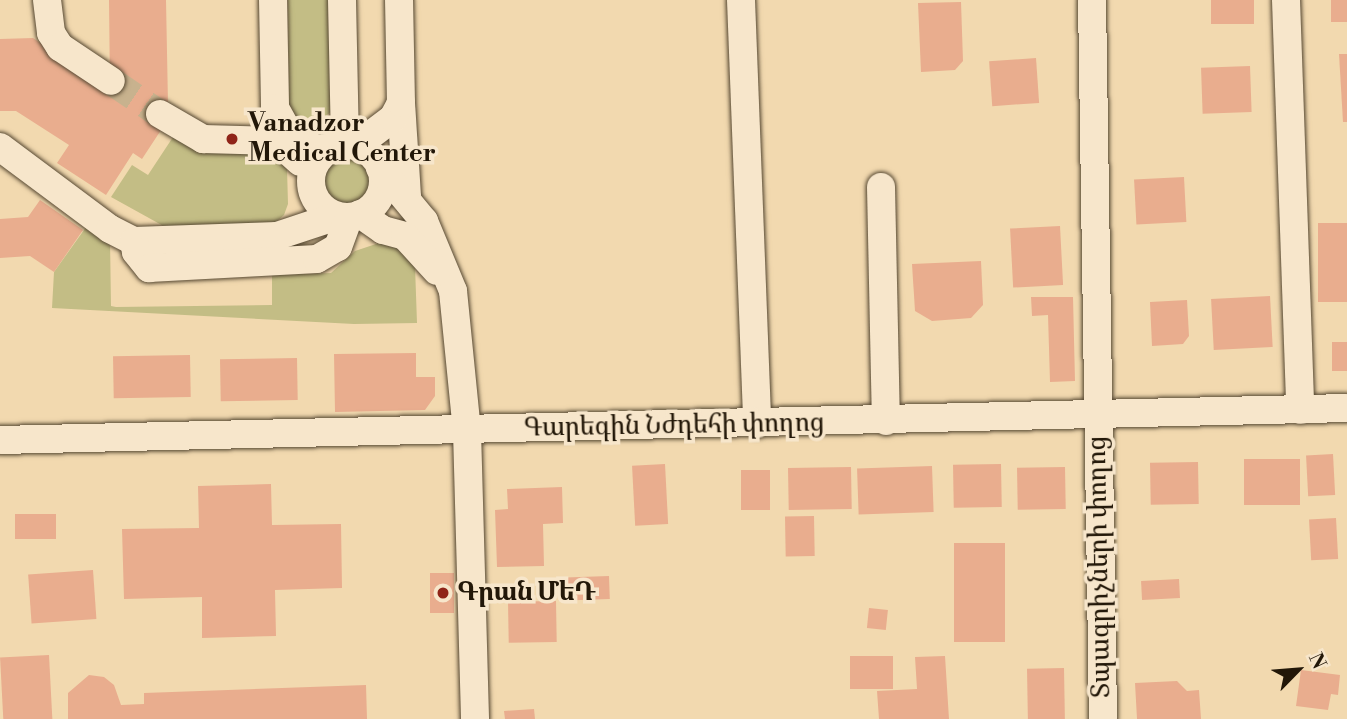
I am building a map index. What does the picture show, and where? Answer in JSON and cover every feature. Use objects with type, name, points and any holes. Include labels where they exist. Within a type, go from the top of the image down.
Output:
[{"type":"street","points":[[47,0],[51,33],[60,47],[111,80]]},
{"type":"street","points":[[273,0],[275,108],[285,126],[301,141],[316,149],[345,146],[374,158],[407,197],[440,253],[453,291],[467,431],[475,719]]},
{"type":"street","points":[[342,0],[345,146]]},
{"type":"street","points":[[399,0],[401,103],[407,197]]},
{"type":"street","points":[[741,0],[757,424]]},
{"type":"street","name":"Տպագրիչների փողոց","points":[[1092,0],[1103,719]]},
{"type":"street","points":[[1286,0],[1300,410]]},
{"type":"street","points":[[311,183],[316,162],[393,118],[401,103]]},
{"type":"street","points":[[160,114],[203,139],[277,141],[303,165],[319,204],[421,248],[453,291]]},
{"type":"street","points":[[0,147],[110,229],[134,240],[277,236],[349,216],[381,190],[380,168]]},
{"type":"street","points":[[881,187],[886,421]]},
{"type":"street","name":"Գարեգին Նժդեհի փողոց","points":[[0,440],[1347,408]]},
{"type":"shaded area","points":[[288,0],[328,0],[331,112],[315,124],[296,121],[289,114]]},
{"type":"shaded area","points":[[175,134],[268,150],[287,168],[288,204],[284,215],[275,223],[167,228],[111,197],[132,165],[148,175]]},
{"type":"shaded area","points":[[347,156],[365,163],[372,181],[365,199],[347,206],[329,199],[322,181],[329,163]]},
{"type":"shaded area","points":[[89,223],[110,239],[111,306],[272,305],[272,275],[331,273],[355,251],[382,242],[392,243],[415,266],[417,323],[354,324],[52,308],[54,272]]},
{"type":"building","points":[[109,0],[166,0],[168,104],[165,124],[142,159],[133,153],[106,195],[57,163],[69,145],[16,111],[0,111],[0,39],[33,38],[110,89]]},
{"type":"building","points":[[1211,0],[1254,0],[1254,24],[1211,24]]},
{"type":"building","points":[[1331,0],[1347,0],[1347,22],[1331,22]]},
{"type":"building","points":[[961,2],[963,61],[955,70],[921,72],[918,3]]},
{"type":"building","points":[[1339,54],[1347,54],[1347,122],[1343,122]]},
{"type":"building","points":[[1036,58],[1039,103],[992,106],[989,61]]},
{"type":"building","points":[[1250,66],[1252,112],[1203,114],[1201,68]]},
{"type":"building","points":[[1184,177],[1186,222],[1136,225],[1134,180]]},
{"type":"building","points":[[40,200],[83,230],[54,272],[30,256],[0,258],[0,219],[28,217]]},
{"type":"building","points":[[1318,223],[1347,223],[1347,302],[1318,302]]},
{"type":"building","points":[[1060,226],[1063,285],[1013,288],[1010,229]]},
{"type":"building","points":[[981,261],[983,305],[971,318],[932,321],[915,311],[912,264]]},
{"type":"building","points":[[1270,296],[1273,347],[1214,350],[1211,299]]},
{"type":"building","points":[[1031,297],[1073,297],[1075,381],[1050,382],[1048,315],[1032,316]]},
{"type":"building","points":[[1187,300],[1189,336],[1183,344],[1152,346],[1150,302]]},
{"type":"building","points":[[1332,342],[1347,342],[1347,371],[1332,371]]},
{"type":"building","points":[[416,353],[416,377],[435,377],[435,396],[425,410],[335,412],[334,354]]},
{"type":"building","points":[[190,355],[191,397],[114,398],[113,356]]},
{"type":"building","points":[[297,358],[298,400],[221,401],[220,359]]},
{"type":"building","points":[[1333,454],[1335,495],[1308,496],[1306,455]]},
{"type":"building","points":[[1244,459],[1300,459],[1300,505],[1244,505]]},
{"type":"building","points":[[1198,462],[1199,504],[1151,505],[1150,463]]},
{"type":"building","points":[[665,464],[668,524],[635,526],[632,466]]},
{"type":"building","points":[[1001,464],[1002,507],[954,508],[953,465]]},
{"type":"building","points":[[932,466],[934,512],[859,515],[857,469]]},
{"type":"building","points":[[851,467],[852,509],[789,510],[788,468]]},
{"type":"building","points":[[1065,467],[1066,509],[1018,510],[1017,468]]},
{"type":"building","points":[[741,470],[770,470],[770,510],[741,510]]},
{"type":"building","points":[[271,484],[272,525],[341,524],[342,588],[275,590],[276,636],[202,638],[202,597],[124,599],[122,529],[199,528],[198,486]]},
{"type":"building","points":[[562,487],[563,523],[543,524],[544,566],[497,567],[495,510],[508,509],[507,489]]},
{"type":"building","points":[[15,514],[56,514],[56,539],[15,539]]},
{"type":"building","points":[[814,516],[815,556],[786,557],[785,517]]},
{"type":"building","points":[[1336,518],[1338,559],[1311,560],[1309,519]]},
{"type":"building","points":[[954,543],[1005,543],[1005,642],[954,642]]},
{"type":"building","points":[[93,570],[96,619],[32,623],[28,575]]},
{"type":"building","name":"Գրան ՄեԴ","points":[[430,573],[454,573],[454,613],[430,613]]},
{"type":"building","points":[[609,576],[610,599],[559,601],[558,578]]},
{"type":"building","points":[[1179,579],[1180,598],[1142,600],[1141,581]]},
{"type":"building","points":[[556,601],[557,642],[509,643],[508,602]]},
{"type":"building","points":[[869,608],[888,610],[886,630],[867,628]]},
{"type":"building","points":[[49,655],[52,719],[3,719],[0,658]]},
{"type":"building","points":[[850,656],[893,656],[893,689],[850,689]]},
{"type":"building","points":[[945,656],[949,719],[879,719],[877,691],[917,689],[915,657]]},
{"type":"building","points":[[1064,668],[1065,719],[1028,719],[1027,669]]},
{"type":"building","points":[[1301,670],[1340,675],[1338,695],[1331,694],[1328,710],[1296,706]]},
{"type":"building","points":[[89,675],[104,677],[114,685],[121,705],[144,704],[144,693],[366,685],[367,719],[68,719],[68,693]]},
{"type":"building","points":[[1177,681],[1187,691],[1199,690],[1201,719],[1137,719],[1135,683]]},
{"type":"building","points":[[534,709],[535,719],[505,719],[504,711]]},
{"type":"tunnel","points":[[111,81],[160,114]]},
{"type":"place","name":"Vanadzor Medical Center","points":[[232,139]]},
{"type":"place","name":"Գրան ՄեԴ","points":[[443,593]]}]
